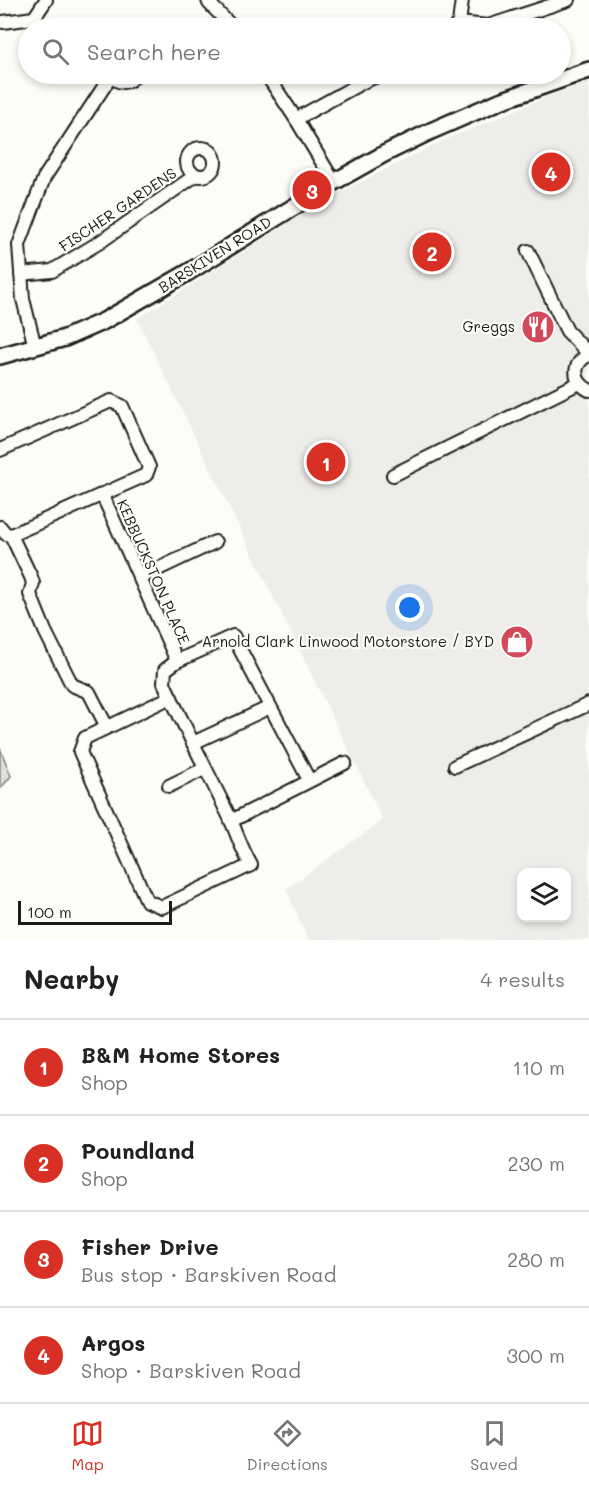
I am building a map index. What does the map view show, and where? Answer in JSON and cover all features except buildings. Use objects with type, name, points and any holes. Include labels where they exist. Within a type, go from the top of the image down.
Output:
[{"type":"street","points":[[34,18],[46,0]]},
{"type":"street","points":[[208,0],[223,18]]},
{"type":"street","points":[[459,18],[462,0]]},
{"type":"street","points":[[509,18],[548,3],[568,0]]},
{"type":"street","points":[[1,23],[18,20]]},
{"type":"street","name":"BARSKIVEN ROAD","points":[[571,76],[589,70]]},
{"type":"street","points":[[35,347],[23,299],[19,245],[44,178],[104,84]]},
{"type":"street","points":[[273,84],[334,182]]},
{"type":"street","points":[[296,120],[359,84]]},
{"type":"street","name":"BARSKIVEN ROAD","points":[[0,357],[65,338],[104,321],[384,154],[500,101],[549,84]]},
{"type":"street","name":"FISCHER GARDENS","points":[[21,274],[52,271],[100,242],[196,176]]},
{"type":"street","points":[[393,476],[584,387],[576,373],[577,366],[584,357],[589,355],[567,331],[528,251]]},
{"type":"street","points":[[0,450],[111,400],[122,406],[148,467],[146,475],[11,535],[6,534],[0,527]]},
{"type":"street","name":"KEBBUCKSTON PLACE","points":[[102,494],[177,661]]},
{"type":"street","points":[[11,535],[31,577],[33,583],[30,594],[51,643],[72,685],[88,692],[107,727]]},
{"type":"street","points":[[139,578],[215,542]]},
{"type":"street","points":[[171,697],[85,738],[80,752],[147,901],[162,906],[251,866],[231,820],[204,769],[193,744],[171,697],[164,683],[165,670],[177,661],[233,636],[309,780]]},
{"type":"street","points":[[455,766],[589,704]]},
{"type":"street","points":[[193,744],[270,707]]},
{"type":"street","points":[[231,820],[345,763]]},
{"type":"street","points":[[169,786],[204,769]]},
{"type":"shaded area","points":[[589,82],[589,940],[308,940],[286,889],[383,820],[137,319],[326,199],[451,137]]},
{"type":"shaded area","points":[[0,748],[11,776],[0,789]]},
{"type":"place","name":"Argos","points":[[551,172]]},
{"type":"place","name":"Fisher Drive","points":[[312,190]]},
{"type":"place","name":"Poundland","points":[[432,252]]},
{"type":"place","name":"Greggs","points":[[538,327]]},
{"type":"place","name":"B&M Home Stores","points":[[326,462]]},
{"type":"place","name":"Arnold Clark Linwood Motorstore / BYD","points":[[517,642]]}]
